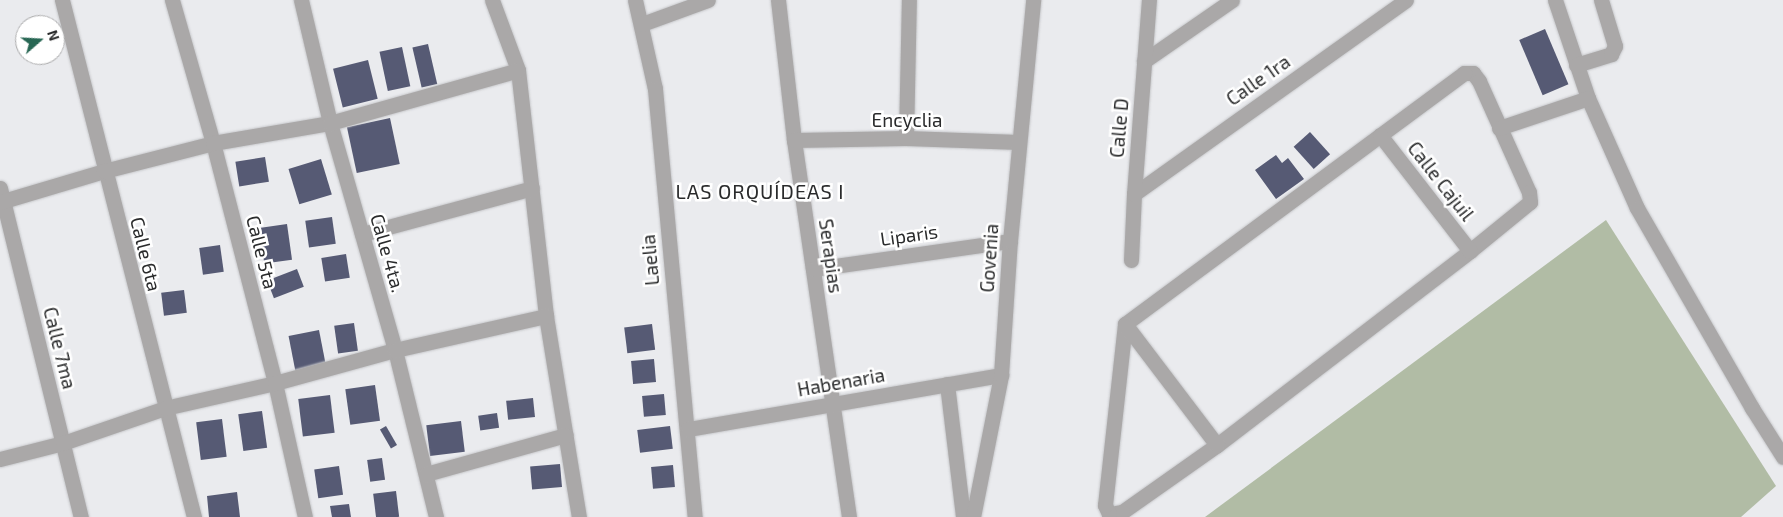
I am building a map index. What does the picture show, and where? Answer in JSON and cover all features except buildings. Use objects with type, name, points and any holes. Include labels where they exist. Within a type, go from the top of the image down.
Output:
[{"type":"street","name":"Calle 6ta","points":[[62,0],[104,171],[194,517]]},
{"type":"street","name":"Calle 5ta","points":[[172,0],[214,143],[275,383],[305,517]]},
{"type":"street","name":"Calle 4ta.","points":[[301,0],[330,123],[395,350],[436,517]]},
{"type":"street","points":[[492,0],[518,70],[546,316],[578,517]]},
{"type":"street","name":"Laelia","points":[[635,0],[642,24],[655,89],[695,517]]},
{"type":"street","points":[[642,24],[708,0]]},
{"type":"street","name":"Serapias","points":[[778,0],[794,140],[849,517]]},
{"type":"street","points":[[906,138],[909,0]]},
{"type":"street","name":"Govenia","points":[[973,517],[1001,375],[1010,241],[1033,0]]},
{"type":"street","name":"Calle D","points":[[1132,260],[1134,194],[1149,0]]},
{"type":"street","points":[[1144,61],[1232,0]]},
{"type":"street","name":"Calle 1ra","points":[[1134,194],[1406,0]]},
{"type":"street","points":[[1555,0],[1588,98],[1637,208],[1752,408],[1783,457]]},
{"type":"street","points":[[1576,65],[1611,54],[1615,46],[1601,0]]},
{"type":"street","points":[[1,197],[214,143],[330,123],[518,70]]},
{"type":"street","points":[[1464,73],[1473,73],[1479,80],[1528,192],[1530,202],[1470,251],[1217,445],[1122,512],[1109,514],[1105,505],[1125,324],[1380,134],[1464,73]]},
{"type":"street","points":[[1499,128],[1588,98]]},
{"type":"street","name":"Calle Cajuil","points":[[1380,134],[1470,251]]},
{"type":"street","name":"Encyclia","points":[[794,140],[906,138],[1019,142]]},
{"type":"street","points":[[362,234],[532,188]]},
{"type":"street","name":"Calle 7ma","points":[[1,197],[81,517]]},
{"type":"street","name":"Liparis","points":[[813,269],[1010,241]]},
{"type":"street","points":[[0,458],[63,443],[165,408],[275,383],[395,350],[546,316]]},
{"type":"street","points":[[1125,324],[1217,445]]},
{"type":"street","name":"Habenaria","points":[[688,429],[1001,375]]},
{"type":"street","points":[[947,384],[962,517]]},
{"type":"street","points":[[426,474],[566,434]]},
{"type":"green space","points":[[1606,220],[1776,486],[1741,517],[1205,517]]},
{"type":"district","name":"LAS ORQUÍDEAS I","points":[[760,191]]}]
